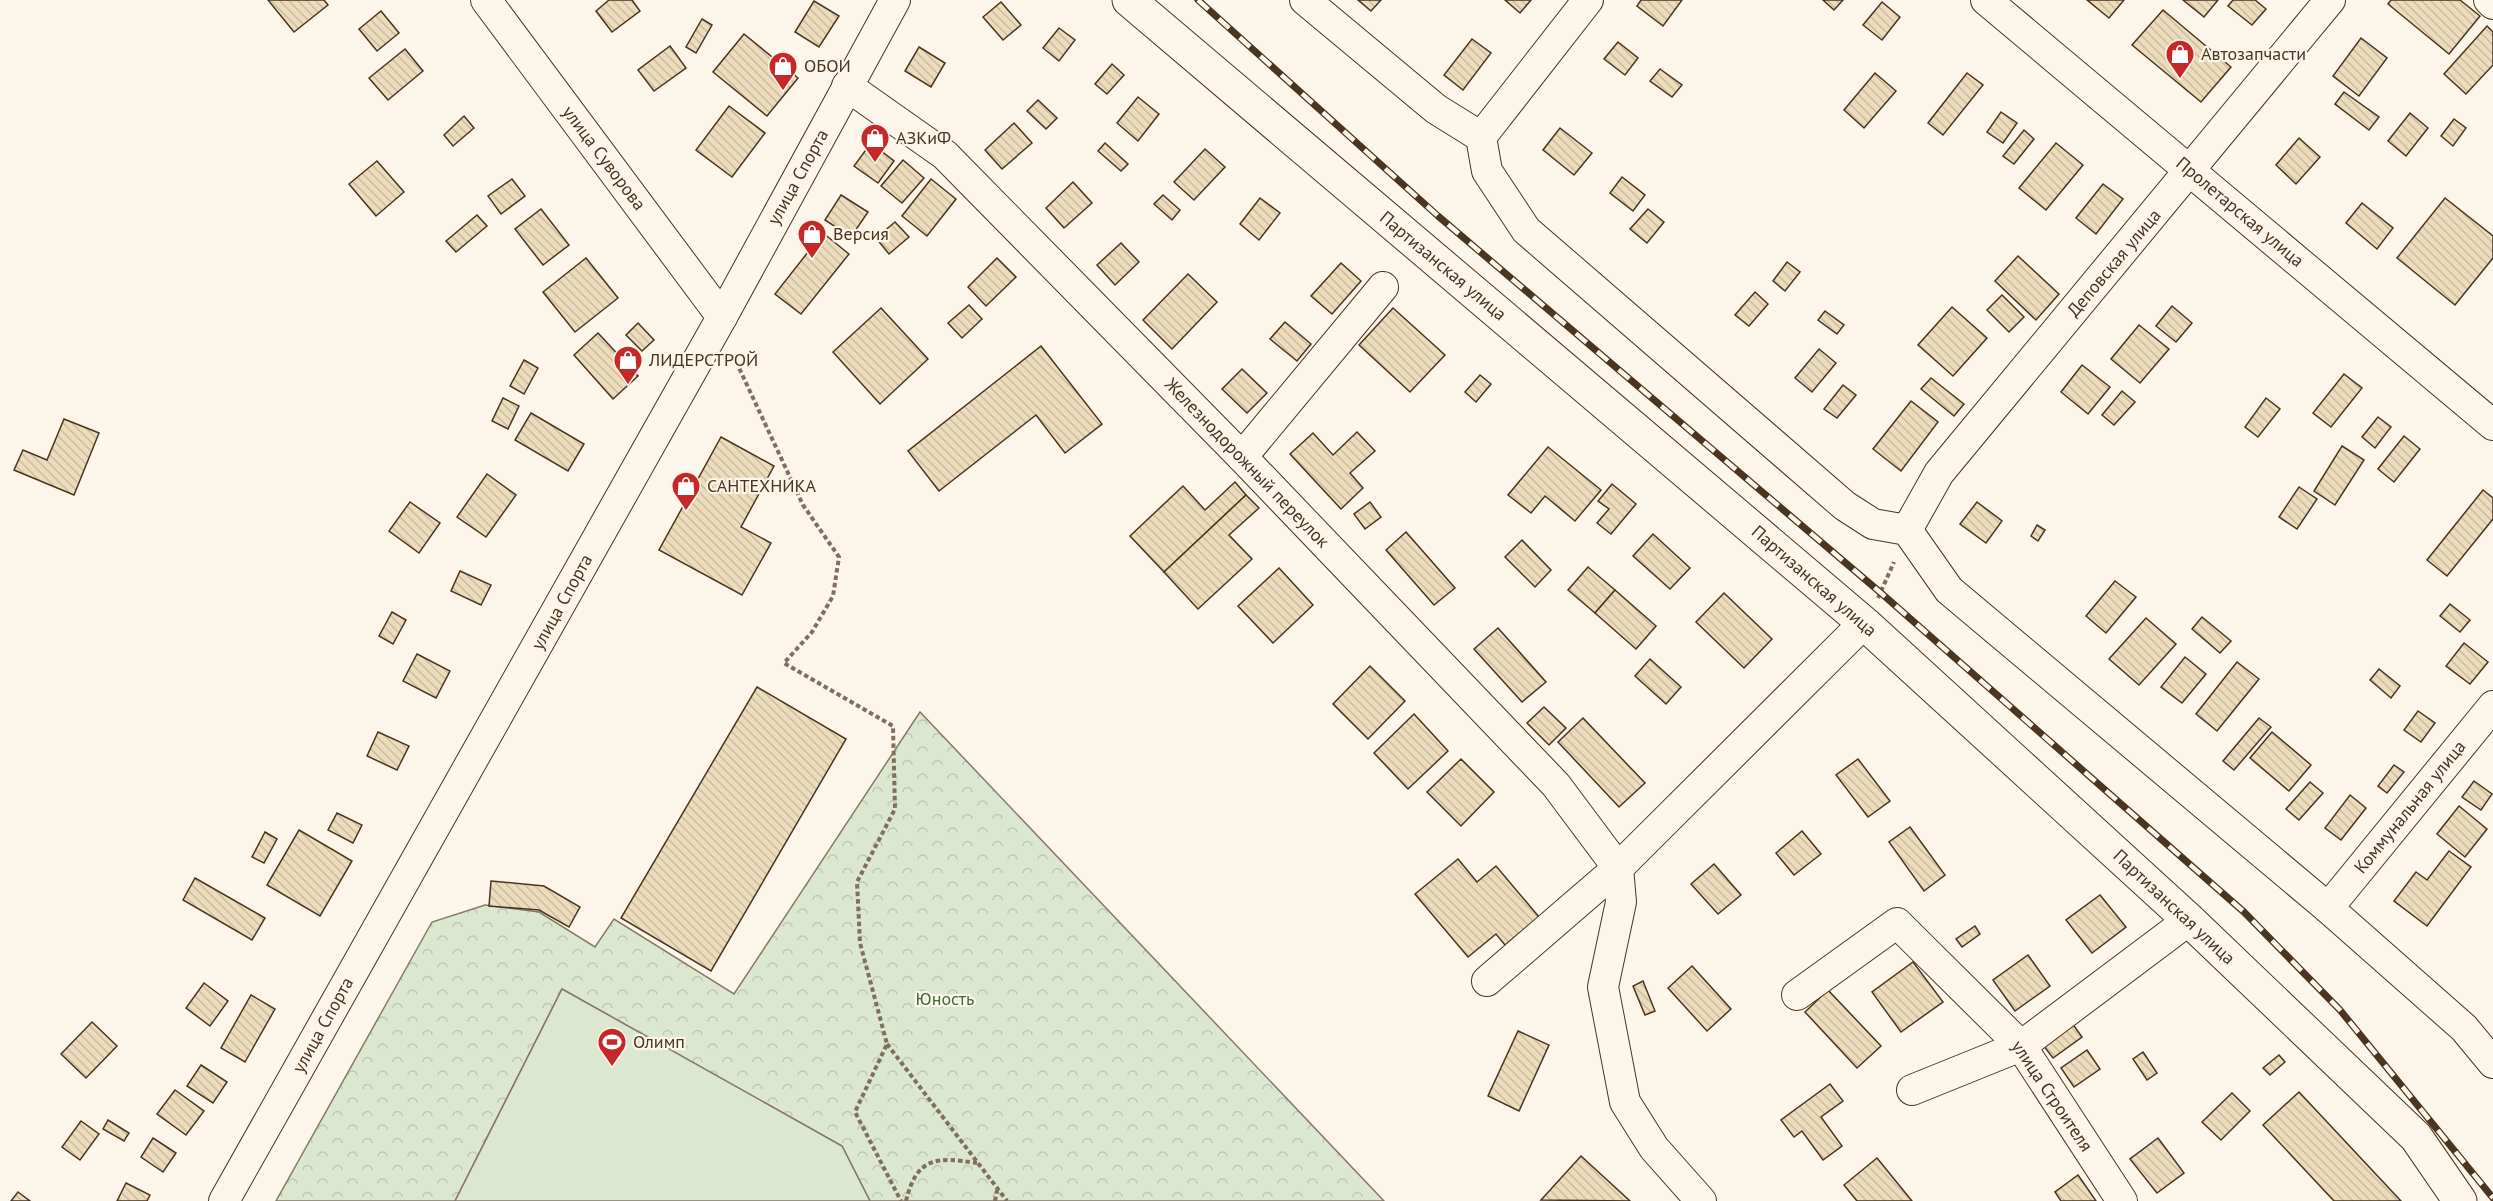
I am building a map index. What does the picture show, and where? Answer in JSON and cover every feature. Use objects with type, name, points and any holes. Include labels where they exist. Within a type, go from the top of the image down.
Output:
[{"type":"main road","name":"Партизанская улица","points":[[1130,0],[1864,623],[2189,920],[2415,1137],[2460,1201]]},
{"type":"street","name":"улица Суворова","points":[[486,0],[722,317]]},
{"type":"street","name":"улица Спорта","points":[[224,1201],[722,317],[895,0]]},
{"type":"street","points":[[1305,0],[1436,109],[1481,137]]},
{"type":"street","points":[[1587,0],[1481,137],[1487,171],[1526,230],[1845,506],[1873,524],[1907,530],[1949,590],[2328,908],[2464,1028],[2493,1063]]},
{"type":"street","name":"Пролетарская улица","points":[[1986,0],[2493,425]]},
{"type":"street","name":"Деповская улица","points":[[1907,530],[1939,473],[2330,0]]},
{"type":"street","points":[[2489,0],[2493,4]]},
{"type":"street","name":"Железнодорожный переулок","points":[[847,86],[945,155],[1242,457],[1556,785],[1618,868]]},
{"type":"street","points":[[1242,457],[1383,287]]},
{"type":"street","points":[[1487,981],[1618,868],[1864,623]]},
{"type":"street","name":"Коммунальная улица","points":[[2328,908],[2493,706]]},
{"type":"street","points":[[1618,868],[1620,902],[1603,987],[1625,1102],[1654,1148],[1701,1201]]},
{"type":"street","points":[[1912,1090],[2021,1046],[2189,920]]},
{"type":"street","name":"улица Строителя","points":[[1797,995],[1897,922],[2021,1046],[2122,1201]]},
{"type":"path","points":[[722,317],[734,360],[803,505],[839,557],[833,596],[812,632],[784,663],[893,726],[895,808],[857,882],[860,943],[887,1044],[1007,1201]]},
{"type":"path","points":[[1864,623],[1881,593],[1907,530]]},
{"type":"path","points":[[887,1044],[855,1113],[900,1201]]},
{"type":"path","points":[[906,1201],[910,1183],[925,1166],[944,1158],[978,1163]]},
{"type":"path","points":[[995,1201],[997,1189]]},
{"type":"green space","name":"Юность","points":[[920,712],[1384,1201],[870,1201],[842,1146],[562,989],[455,1201],[276,1201],[432,922],[485,905],[539,912],[595,947],[614,919],[734,994]]},
{"type":"green space","name":"Олимп","points":[[562,989],[842,1146],[870,1201],[455,1201]]},
{"type":"building","points":[[268,0],[324,0],[328,5],[294,32]]},
{"type":"building","points":[[609,0],[632,0],[640,11],[612,32],[596,11]]},
{"type":"building","points":[[1358,0],[1381,0],[1371,11]]},
{"type":"building","points":[[1505,0],[1531,0],[1520,13]]},
{"type":"building","points":[[1641,0],[1682,0],[1663,26],[1637,6]]},
{"type":"building","points":[[1823,0],[1843,0],[1834,10]]},
{"type":"building","points":[[2087,0],[2124,0],[2109,18]]},
{"type":"building","points":[[2183,0],[2218,0],[2204,17]]},
{"type":"building","points":[[2233,0],[2255,0],[2266,9],[2252,25],[2228,6]]},
{"type":"building","points":[[2391,0],[2460,0],[2480,16],[2449,54],[2388,4]]},
{"type":"building","points":[[814,1],[839,16],[819,47],[795,32]]},
{"type":"building","points":[[1001,2],[1021,25],[1003,40],[983,17]]},
{"type":"building","points":[[1882,2],[1900,17],[1882,40],[1863,25]]},
{"type":"building","points":[[2163,10],[2231,67],[2201,102],[2132,45]]},
{"type":"building","points":[[381,11],[399,33],[377,51],[359,29]]},
{"type":"building","points":[[702,19],[712,25],[696,53],[686,47]]},
{"type":"building","points":[[2487,26],[2493,32],[2493,65],[2466,94],[2444,74]]},
{"type":"building","points":[[1059,28],[1075,40],[1059,61],[1043,48]]},
{"type":"building","points":[[744,34],[798,78],[767,116],[713,72]]},
{"type":"building","points":[[2361,38],[2387,58],[2359,96],[2333,76]]},
{"type":"building","points":[[1472,39],[1491,53],[1463,90],[1444,75]]},
{"type":"building","points":[[1618,42],[1638,58],[1625,75],[1604,59]]},
{"type":"building","points":[[670,46],[686,68],[654,91],[638,70]]},
{"type":"building","points":[[919,47],[945,63],[931,87],[905,71]]},
{"type":"building","points":[[405,49],[423,71],[388,100],[369,78]]},
{"type":"building","points":[[1112,64],[1124,75],[1107,94],[1095,84]]},
{"type":"building","points":[[1660,69],[1682,85],[1672,97],[1650,81]]},
{"type":"building","points":[[1875,73],[1896,91],[1864,128],[1844,110]]},
{"type":"building","points":[[1967,73],[1983,85],[1943,135],[1928,123]]},
{"type":"building","points":[[2344,92],[2379,117],[2369,130],[2335,104]]},
{"type":"building","points":[[1138,97],[1159,114],[1138,141],[1117,123]]},
{"type":"building","points":[[1038,100],[1057,118],[1046,129],[1027,111]]},
{"type":"building","points":[[729,106],[765,133],[732,177],[696,150]]},
{"type":"building","points":[[2001,112],[2017,123],[2003,143],[1987,132]]},
{"type":"building","points":[[2410,113],[2428,128],[2406,156],[2388,141]]},
{"type":"building","points":[[464,116],[474,128],[453,146],[444,135]]},
{"type":"building","points":[[2454,119],[2466,128],[2453,146],[2441,136]]},
{"type":"building","points":[[1014,123],[1032,143],[1002,169],[985,150]]},
{"type":"building","points":[[1560,128],[1592,153],[1574,175],[1543,150]]},
{"type":"building","points":[[2024,130],[2034,139],[2014,164],[2003,156]]},
{"type":"building","points":[[2299,138],[2320,157],[2296,184],[2276,165]]},
{"type":"building","points":[[871,143],[894,161],[878,183],[854,166]]},
{"type":"building","points":[[1105,143],[1128,164],[1121,171],[1098,151]]},
{"type":"building","points":[[2056,143],[2083,165],[2046,210],[2019,188]]},
{"type":"building","points":[[1205,149],[1225,167],[1194,200],[1174,182]]},
{"type":"building","points":[[903,160],[924,178],[902,203],[881,186]]},
{"type":"building","points":[[377,161],[404,192],[376,216],[349,184]]},
{"type":"building","points":[[1622,177],[1645,195],[1633,211],[1610,193]]},
{"type":"building","points":[[512,179],[525,196],[501,214],[488,196]]},
{"type":"building","points":[[931,179],[956,199],[927,236],[902,216]]},
{"type":"building","points":[[1073,182],[1092,203],[1064,228],[1046,208]]},
{"type":"building","points":[[2103,184],[2123,199],[2096,234],[2076,218]]},
{"type":"building","points":[[841,195],[868,212],[851,237],[825,220]]},
{"type":"building","points":[[1163,195],[1180,210],[1172,220],[1154,204]]},
{"type":"building","points":[[1260,198],[1280,213],[1259,240],[1240,224]]},
{"type":"building","points":[[2445,198],[2493,236],[2493,258],[2455,305],[2397,258]]},
{"type":"building","points":[[2362,203],[2393,228],[2377,249],[2346,223]]},
{"type":"building","points":[[541,209],[569,245],[543,265],[515,229]]},
{"type":"building","points":[[1648,209],[1664,222],[1647,243],[1630,229]]},
{"type":"building","points":[[477,215],[487,226],[456,252],[446,241]]},
{"type":"building","points":[[895,222],[909,237],[889,254],[876,238]]},
{"type":"building","points":[[823,233],[849,254],[801,314],[775,294]]},
{"type":"building","points":[[1121,243],[1139,262],[1115,285],[1097,265]]},
{"type":"building","points":[[2018,256],[2059,294],[2036,320],[1995,281]]},
{"type":"building","points":[[586,258],[618,298],[575,332],[543,292]]},
{"type":"building","points":[[997,258],[1016,277],[986,306],[968,287]]},
{"type":"building","points":[[1787,262],[1800,272],[1785,291],[1773,281]]},
{"type":"building","points":[[1341,263],[1361,281],[1332,314],[1311,296]]},
{"type":"building","points":[[1188,274],[1217,302],[1172,349],[1143,320]]},
{"type":"building","points":[[1755,292],[1768,304],[1749,326],[1735,315]]},
{"type":"building","points":[[2002,295],[2024,317],[2009,332],[1987,310]]},
{"type":"building","points":[[969,305],[982,319],[962,338],[948,323]]},
{"type":"building","points":[[2172,306],[2192,323],[2176,342],[2156,326]]},
{"type":"building","points":[[1952,307],[1987,338],[1953,376],[1918,345]]},
{"type":"building","points":[[881,308],[928,359],[880,404],[833,352]]},
{"type":"building","points":[[1393,308],[1445,355],[1410,392],[1359,345]]},
{"type":"building","points":[[1825,311],[1844,325],[1837,334],[1818,320]]},
{"type":"building","points":[[1285,322],[1311,344],[1297,361],[1270,339]]},
{"type":"building","points":[[638,323],[654,340],[642,351],[626,335]]},
{"type":"building","points":[[2139,325],[2169,349],[2140,383],[2111,359]]},
{"type":"building","points":[[598,333],[638,376],[613,399],[574,355]]},
{"type":"building","points":[[1041,346],[1102,424],[1065,453],[1036,415],[939,491],[908,451]]},
{"type":"building","points":[[1819,349],[1836,363],[1812,392],[1795,378]]},
{"type":"building","points":[[524,360],[538,368],[524,394],[510,386]]},
{"type":"building","points":[[2082,365],[2110,387],[2088,414],[2061,392]]},
{"type":"building","points":[[1242,369],[1267,393],[1247,413],[1222,389]]},
{"type":"building","points":[[2344,374],[2362,388],[2331,427],[2313,413]]},
{"type":"building","points":[[1480,375],[1491,384],[1476,402],[1465,392]]},
{"type":"building","points":[[1931,378],[1964,404],[1954,416],[1921,389]]},
{"type":"building","points":[[1843,385],[1856,395],[1837,418],[1824,409]]},
{"type":"building","points":[[2122,391],[2135,402],[2114,425],[2102,415]]},
{"type":"building","points":[[503,398],[519,406],[508,429],[492,421]]},
{"type":"building","points":[[2266,398],[2280,409],[2258,437],[2245,427]]},
{"type":"building","points":[[1911,401],[1938,422],[1901,471],[1873,449]]},
{"type":"building","points":[[531,413],[584,444],[568,471],[515,440]]},
{"type":"building","points":[[2378,417],[2391,427],[2375,448],[2362,437]]},
{"type":"building","points":[[64,419],[99,433],[74,495],[14,470],[23,450],[47,460]]},
{"type":"building","points":[[1357,432],[1375,451],[1350,473],[1363,488],[1341,509],[1290,454],[1313,433],[1333,455]]},
{"type":"building","points":[[2404,436],[2420,449],[2394,482],[2378,469]]},
{"type":"building","points":[[721,437],[774,466],[741,527],[771,543],[742,595],[659,550]]},
{"type":"building","points":[[2342,446],[2364,460],[2335,505],[2314,491]]},
{"type":"building","points":[[1548,447],[1601,490],[1575,521],[1545,496],[1531,513],[1508,495]]},
{"type":"building","points":[[487,474],[516,495],[486,537],[457,517]]},
{"type":"building","points":[[1235,482],[1246,495],[1164,572],[1130,536],[1183,486],[1205,510]]},
{"type":"building","points":[[1612,484],[1636,504],[1611,534],[1597,523],[1609,509],[1598,501]]},
{"type":"building","points":[[2299,487],[2317,499],[2297,529],[2279,517]]},
{"type":"building","points":[[2483,490],[2493,498],[2493,519],[2447,576],[2427,560]]},
{"type":"building","points":[[1246,495],[1259,508],[1229,535],[1252,559],[1198,609],[1164,572]]},
{"type":"building","points":[[410,502],[440,523],[419,553],[389,531]]},
{"type":"building","points":[[1370,502],[1381,517],[1365,529],[1354,514]]},
{"type":"building","points":[[1977,502],[2002,521],[1986,543],[1960,524]]},
{"type":"building","points":[[2037,525],[2045,530],[2038,541],[2031,536]]},
{"type":"building","points":[[1406,532],[1455,588],[1434,605],[1386,550]]},
{"type":"building","points":[[1653,534],[1690,568],[1670,589],[1633,556]]},
{"type":"building","points":[[1522,540],[1551,570],[1535,587],[1505,557]]},
{"type":"building","points":[[1588,567],[1615,590],[1595,613],[1568,590]]},
{"type":"building","points":[[1279,568],[1313,605],[1273,643],[1238,606]]},
{"type":"building","points":[[460,571],[491,585],[481,605],[451,591]]},
{"type":"building","points":[[2115,581],[2136,597],[2106,633],[2086,616]]},
{"type":"building","points":[[1615,590],[1656,626],[1636,649],[1595,613]]},
{"type":"building","points":[[1724,593],[1772,639],[1744,668],[1696,622]]},
{"type":"building","points":[[2450,604],[2470,620],[2460,632],[2440,616]]},
{"type":"building","points":[[392,612],[406,620],[393,644],[379,636]]},
{"type":"building","points":[[2202,617],[2231,641],[2220,653],[2192,629]]},
{"type":"building","points":[[2146,618],[2176,644],[2139,685],[2109,659]]},
{"type":"building","points":[[1498,628],[1546,682],[1522,702],[1474,649]]},
{"type":"building","points":[[2464,643],[2488,662],[2470,684],[2446,666]]},
{"type":"building","points":[[417,654],[450,671],[436,698],[403,681]]},
{"type":"building","points":[[2185,657],[2206,674],[2182,703],[2161,687]]},
{"type":"building","points":[[1650,659],[1681,687],[1666,704],[1635,676]]},
{"type":"building","points":[[2237,662],[2259,679],[2217,731],[2196,714]]},
{"type":"building","points":[[1370,666],[1405,701],[1368,739],[1333,704]]},
{"type":"building","points":[[2379,669],[2400,686],[2391,698],[2370,680]]},
{"type":"building","points":[[757,687],[846,739],[711,971],[621,918]]},
{"type":"building","points":[[1544,707],[1566,728],[1549,745],[1527,723]]},
{"type":"building","points":[[2418,711],[2435,723],[2421,742],[2404,730]]},
{"type":"building","points":[[1414,714],[1448,751],[1408,789],[1374,753]]},
{"type":"building","points":[[1583,718],[1645,783],[1619,807],[1558,742]]},
{"type":"building","points":[[2259,718],[2271,727],[2234,770],[2223,761]]},
{"type":"building","points":[[378,732],[409,746],[397,770],[367,756]]},
{"type":"building","points":[[2272,732],[2311,765],[2289,791],[2250,758]]},
{"type":"building","points":[[1461,759],[1494,792],[1461,826],[1427,792]]},
{"type":"building","points":[[1858,759],[1890,801],[1868,817],[1836,775]]},
{"type":"building","points":[[2394,765],[2404,772],[2387,793],[2378,786]]},
{"type":"building","points":[[2474,781],[2492,794],[2481,810],[2462,797]]},
{"type":"building","points":[[2310,782],[2323,793],[2299,820],[2286,809]]},
{"type":"building","points":[[2350,795],[2366,808],[2341,840],[2325,828]]},
{"type":"building","points":[[2459,806],[2487,829],[2465,857],[2437,834]]},
{"type":"building","points":[[337,813],[362,825],[353,843],[328,830]]},
{"type":"building","points":[[1910,827],[1945,875],[1924,891],[1889,842]]},
{"type":"building","points":[[299,830],[352,861],[320,916],[267,885]]},
{"type":"building","points":[[1802,831],[1821,854],[1794,875],[1776,853]]},
{"type":"building","points":[[265,832],[277,839],[264,863],[252,857]]},
{"type":"building","points":[[2449,851],[2471,867],[2427,926],[2394,901],[2416,872],[2427,880]]},
{"type":"building","points":[[1458,859],[1477,882],[1496,866],[1539,917],[1505,945],[1496,934],[1468,957],[1415,894]]},
{"type":"building","points":[[1714,864],[1741,895],[1718,914],[1691,884]]},
{"type":"building","points":[[195,878],[265,918],[252,940],[183,900]]},
{"type":"building","points":[[491,881],[544,886],[580,907],[569,927],[539,910],[489,906]]},
{"type":"building","points":[[2100,895],[2126,927],[2092,953],[2066,920]]},
{"type":"building","points":[[1975,926],[1980,934],[1962,947],[1956,939]]},
{"type":"building","points":[[2028,955],[2050,986],[2015,1011],[1993,980]]},
{"type":"building","points":[[1913,962],[1943,1002],[1901,1032],[1872,992]]},
{"type":"building","points":[[1692,966],[1731,1009],[1707,1031],[1668,988]]},
{"type":"building","points":[[1643,981],[1655,1011],[1645,1015],[1633,986]]},
{"type":"building","points":[[204,983],[228,1001],[210,1026],[186,1008]]},
{"type":"building","points":[[1828,990],[1881,1046],[1857,1068],[1805,1012]]},
{"type":"building","points":[[251,995],[275,1009],[245,1062],[221,1048]]},
{"type":"building","points":[[92,1022],[117,1046],[86,1078],[61,1054]]},
{"type":"building","points":[[2072,1023],[2082,1037],[2053,1058],[2043,1045]]},
{"type":"building","points":[[1518,1031],[1549,1045],[1519,1111],[1488,1096]]},
{"type":"building","points":[[2087,1050],[2100,1069],[2074,1087],[2061,1068]]},
{"type":"building","points":[[2143,1052],[2157,1073],[2147,1080],[2133,1059]]},
{"type":"building","points":[[2279,1055],[2285,1062],[2270,1075],[2263,1068]]},
{"type":"building","points":[[201,1065],[227,1082],[213,1103],[187,1086]]},
{"type":"building","points":[[1830,1084],[1843,1101],[1821,1117],[1842,1146],[1823,1160],[1802,1131],[1794,1137],[1781,1120]]},
{"type":"building","points":[[175,1090],[204,1111],[186,1135],[157,1114]]},
{"type":"building","points":[[2299,1092],[2401,1201],[2334,1201],[2263,1125]]},
{"type":"building","points":[[2232,1093],[2250,1111],[2221,1140],[2202,1122]]},
{"type":"building","points":[[108,1120],[129,1133],[124,1141],[103,1129]]},
{"type":"building","points":[[81,1121],[99,1134],[80,1160],[62,1147]]},
{"type":"building","points":[[153,1138],[176,1153],[163,1172],[141,1157]]},
{"type":"building","points":[[2158,1138],[2184,1173],[2157,1193],[2130,1159]]},
{"type":"building","points":[[1581,1156],[1630,1201],[1541,1200]]},
{"type":"building","points":[[1877,1158],[1912,1201],[1857,1201],[1844,1185]]},
{"type":"building","points":[[2078,1175],[2096,1201],[2061,1201],[2055,1192]]},
{"type":"building","points":[[126,1183],[150,1195],[147,1201],[117,1201]]},
{"type":"building","points":[[18,1192],[30,1201],[11,1201]]},
{"type":"railway","points":[[1198,0],[1438,216],[1881,593],[2244,912],[2340,1010],[2493,1198]]},
{"type":"place","name":"Автозапчасти","points":[[2180,80]]},
{"type":"place","name":"ОБОИ","points":[[783,92]]},
{"type":"place","name":"АЗКиФ","points":[[875,164]]},
{"type":"place","name":"Версия","points":[[812,260]]},
{"type":"place","name":"ЛИДЕРСТРОЙ","points":[[628,386]]},
{"type":"place","name":"САНТЕХНИКА","points":[[686,512]]},
{"type":"place","name":"Олимп","points":[[612,1068]]}]
